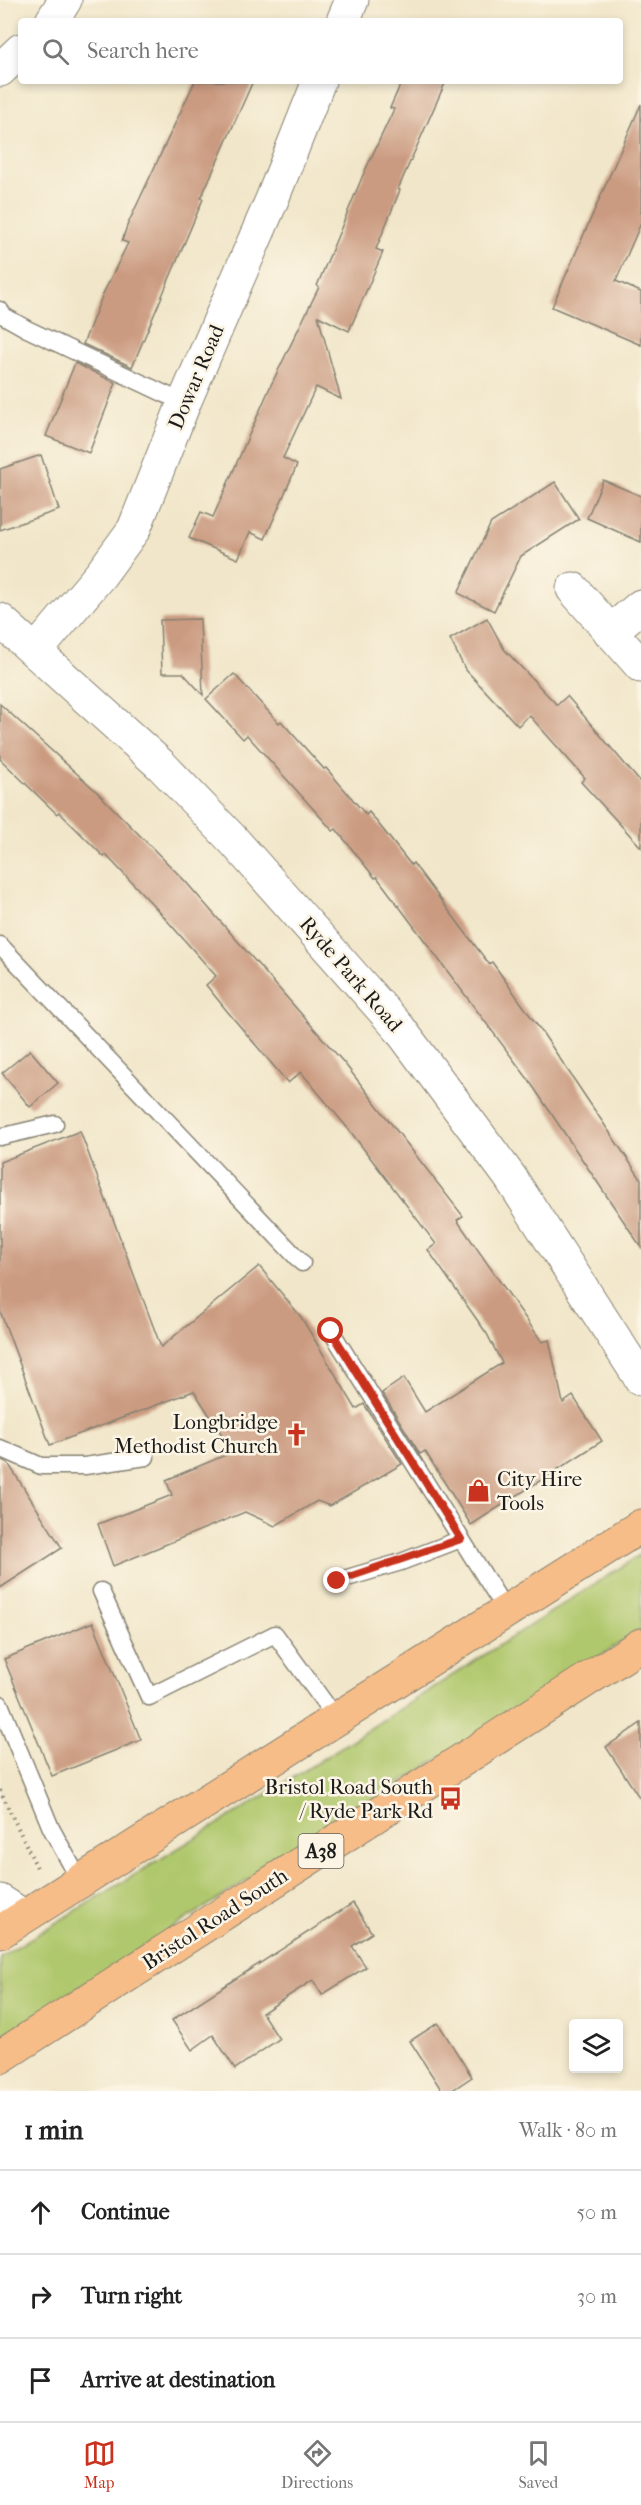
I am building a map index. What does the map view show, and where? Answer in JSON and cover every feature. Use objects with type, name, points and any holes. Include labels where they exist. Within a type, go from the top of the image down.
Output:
[{"type":"highway","points":[[8,1916],[52,1899],[641,1527]]},
{"type":"highway","name":"Bristol Road South","points":[[0,2057],[641,1645]]},
{"type":"street","points":[[54,18],[65,0]]},
{"type":"street","points":[[344,18],[352,0]]},
{"type":"street","points":[[0,70],[18,53]]},
{"type":"street","name":"Dowar Road","points":[[36,651],[101,574],[134,529],[184,402],[271,202],[318,84]]},
{"type":"street","points":[[573,588],[641,666]]},
{"type":"street","points":[[610,632],[641,606]]},
{"type":"street","name":"Ryde Park Road","points":[[0,620],[177,782],[234,841],[399,1028],[510,1177],[641,1379]]},
{"type":"lane","points":[[0,310],[4,316],[27,329],[184,402]]},
{"type":"lane","points":[[0,945],[302,1263]]},
{"type":"lane","points":[[0,1137],[55,1124]]},
{"type":"lane","points":[[331,1331],[507,1612]]},
{"type":"lane","points":[[0,1448],[41,1466],[85,1466],[146,1457]]},
{"type":"lane","points":[[337,1581],[461,1539]]},
{"type":"lane","points":[[101,1591],[149,1697],[275,1634],[337,1720]]},
{"type":"lane","points":[[0,1704],[51,1828],[80,1881]]},
{"type":"path","points":[[0,1790],[52,1899]]},
{"type":"green space","points":[[641,1554],[641,1630],[0,2038],[0,1957],[282,1785]]},
{"type":"building","points":[[194,84],[252,84],[201,198],[203,199],[132,367],[83,344],[103,294],[128,243],[122,241]]},
{"type":"building","points":[[401,84],[445,84],[398,189],[400,190],[376,249],[383,252],[349,331],[318,316],[341,399],[316,387],[283,458],[297,465],[265,539],[250,532],[238,559],[189,538],[201,512],[213,517],[271,385],[319,287],[317,286],[363,175],[394,109],[390,108]]},
{"type":"building","points":[[641,104],[641,223],[616,281],[641,292],[641,345],[552,307]]},
{"type":"building","points":[[75,363],[116,383],[89,453],[46,436]]},
{"type":"building","points":[[41,455],[59,510],[0,530],[0,469]]},
{"type":"building","points":[[603,480],[641,496],[641,542],[587,518]]},
{"type":"building","points":[[555,482],[579,519],[521,556],[494,611],[458,593],[491,523]]},
{"type":"building","points":[[487,618],[504,649],[557,705],[567,696],[641,783],[641,847],[581,782],[585,778],[529,715],[518,726],[465,669],[450,639]]},
{"type":"building","points":[[200,619],[203,695],[183,673],[162,673],[160,620]]},
{"type":"building","points":[[234,674],[324,769],[326,768],[366,815],[369,812],[411,865],[413,863],[489,964],[492,962],[544,1035],[641,1179],[641,1247],[528,1079],[377,877],[375,878],[336,829],[333,831],[247,735],[243,739],[206,699]]},
{"type":"building","points":[[0,704],[95,790],[185,881],[345,1064],[463,1216],[457,1220],[542,1342],[549,1340],[563,1403],[573,1396],[602,1441],[471,1525],[425,1451],[420,1454],[382,1393],[404,1378],[425,1412],[502,1363],[487,1334],[428,1250],[436,1244],[350,1131],[301,1072],[288,1083],[227,1011],[206,985],[216,976],[156,908],[106,855],[104,857],[59,812],[57,814],[0,759]]},
{"type":"building","points":[[30,1050],[58,1083],[30,1107],[2,1073]]},
{"type":"building","points":[[80,1131],[161,1347],[259,1266],[301,1317],[356,1409],[364,1404],[402,1464],[330,1506],[317,1501],[275,1526],[245,1512],[113,1566],[98,1524],[172,1495],[166,1480],[233,1452],[194,1391],[50,1445],[0,1311],[0,1162]]},
{"type":"building","points":[[0,1459],[8,1463],[62,1548],[0,1588]]},
{"type":"building","points":[[93,1622],[141,1740],[52,1776],[4,1659]]},
{"type":"building","points":[[641,1723],[641,1800],[606,1747]]},
{"type":"building","points":[[353,1903],[372,1933],[352,1946],[366,1967],[322,1995],[313,1980],[262,2013],[279,2039],[235,2069],[213,2035],[192,2050],[172,2020]]},
{"type":"building","points":[[438,2023],[472,2077],[451,2091],[442,2091],[410,2041]]},
{"type":"place","name":"Longbridge Methodist Church","points":[[296,1434]]},
{"type":"place","name":"City Hire Tools","points":[[479,1491]]},
{"type":"place","name":"Bristol Road South / Ryde Park Rd","points":[[451,1799]]},
{"type":"route","points":[[331,1331],[461,1539],[401,1562],[337,1581]]}]
